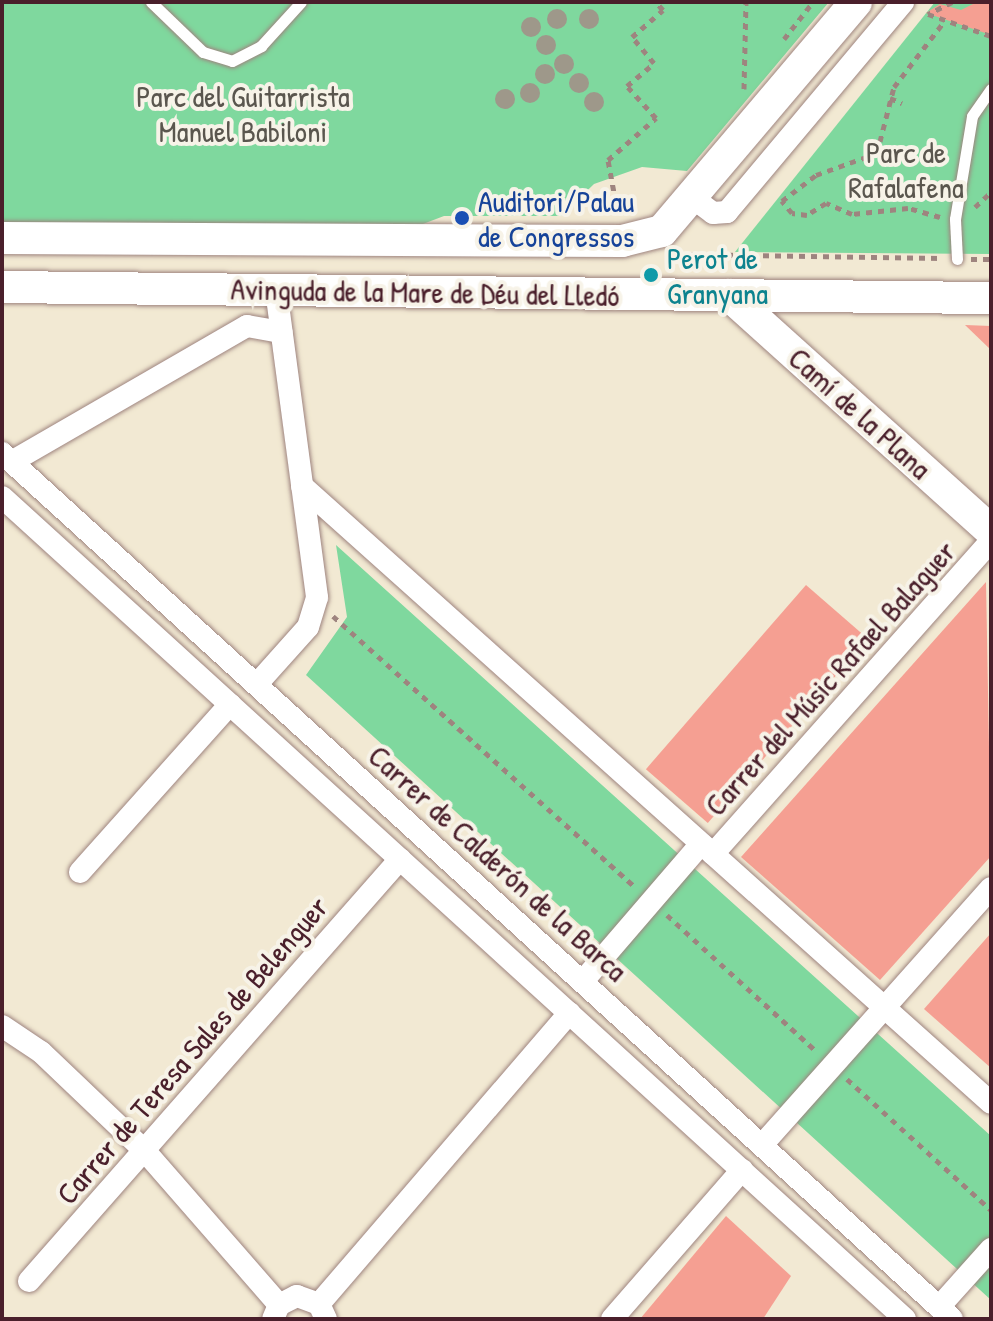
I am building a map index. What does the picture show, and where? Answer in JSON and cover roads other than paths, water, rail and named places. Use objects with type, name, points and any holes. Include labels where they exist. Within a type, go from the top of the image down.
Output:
[{"type":"street","name":"Avinguda de la Mare de Déu del Lledó","points":[[2,238],[622,241],[662,231],[856,2]]},
{"type":"street","points":[[693,198],[713,213],[727,212],[903,2]]},
{"type":"street","name":"Avinguda de la Mare de Déu del Lledó","points":[[2,287],[991,298]]},
{"type":"street","points":[[257,684],[308,627],[317,597],[276,290]]},
{"type":"street","name":"Camí de la Plana","points":[[729,295],[991,531]]},
{"type":"street","points":[[8,457],[247,326],[281,332]]},
{"type":"street","name":"Carrer de Calderón de la Barca","points":[[8,457],[946,1313]]},
{"type":"street","points":[[302,486],[991,1103]]},
{"type":"street","name":"Carrer de Calderón de la Barca","points":[[2,497],[905,1319]]},
{"type":"street","name":"Carrer del Músic Rafael Balaguer","points":[[583,981],[991,541]]},
{"type":"street","points":[[80,872],[230,704]]},
{"type":"street","name":"Carrer de Teresa Sales de Belenguer","points":[[29,1281],[400,859]]},
{"type":"street","points":[[762,1145],[991,888]]},
{"type":"street","points":[[2,1026],[41,1052],[144,1150],[276,1312],[297,1296],[322,1311],[569,1013]]},
{"type":"street","points":[[612,1319],[742,1170]]},
{"type":"street","points":[[946,1313],[991,1249]]},
{"type":"lane","points":[[151,2],[203,52],[232,61],[261,46],[301,2]]},
{"type":"lane","points":[[957,259],[955,219],[972,116],[991,89]]},
{"type":"place","name":"Auditori/Palau de Congressos","points":[[462,218]]},
{"type":"place","name":"Perot de Granyana","points":[[651,275]]},
{"type":"park label","name":"Parc del Guitarrista Manuel Babiloni","points":[[243,113]]},
{"type":"park label","name":"Parc de Rafalafena","points":[[906,169]]}]
